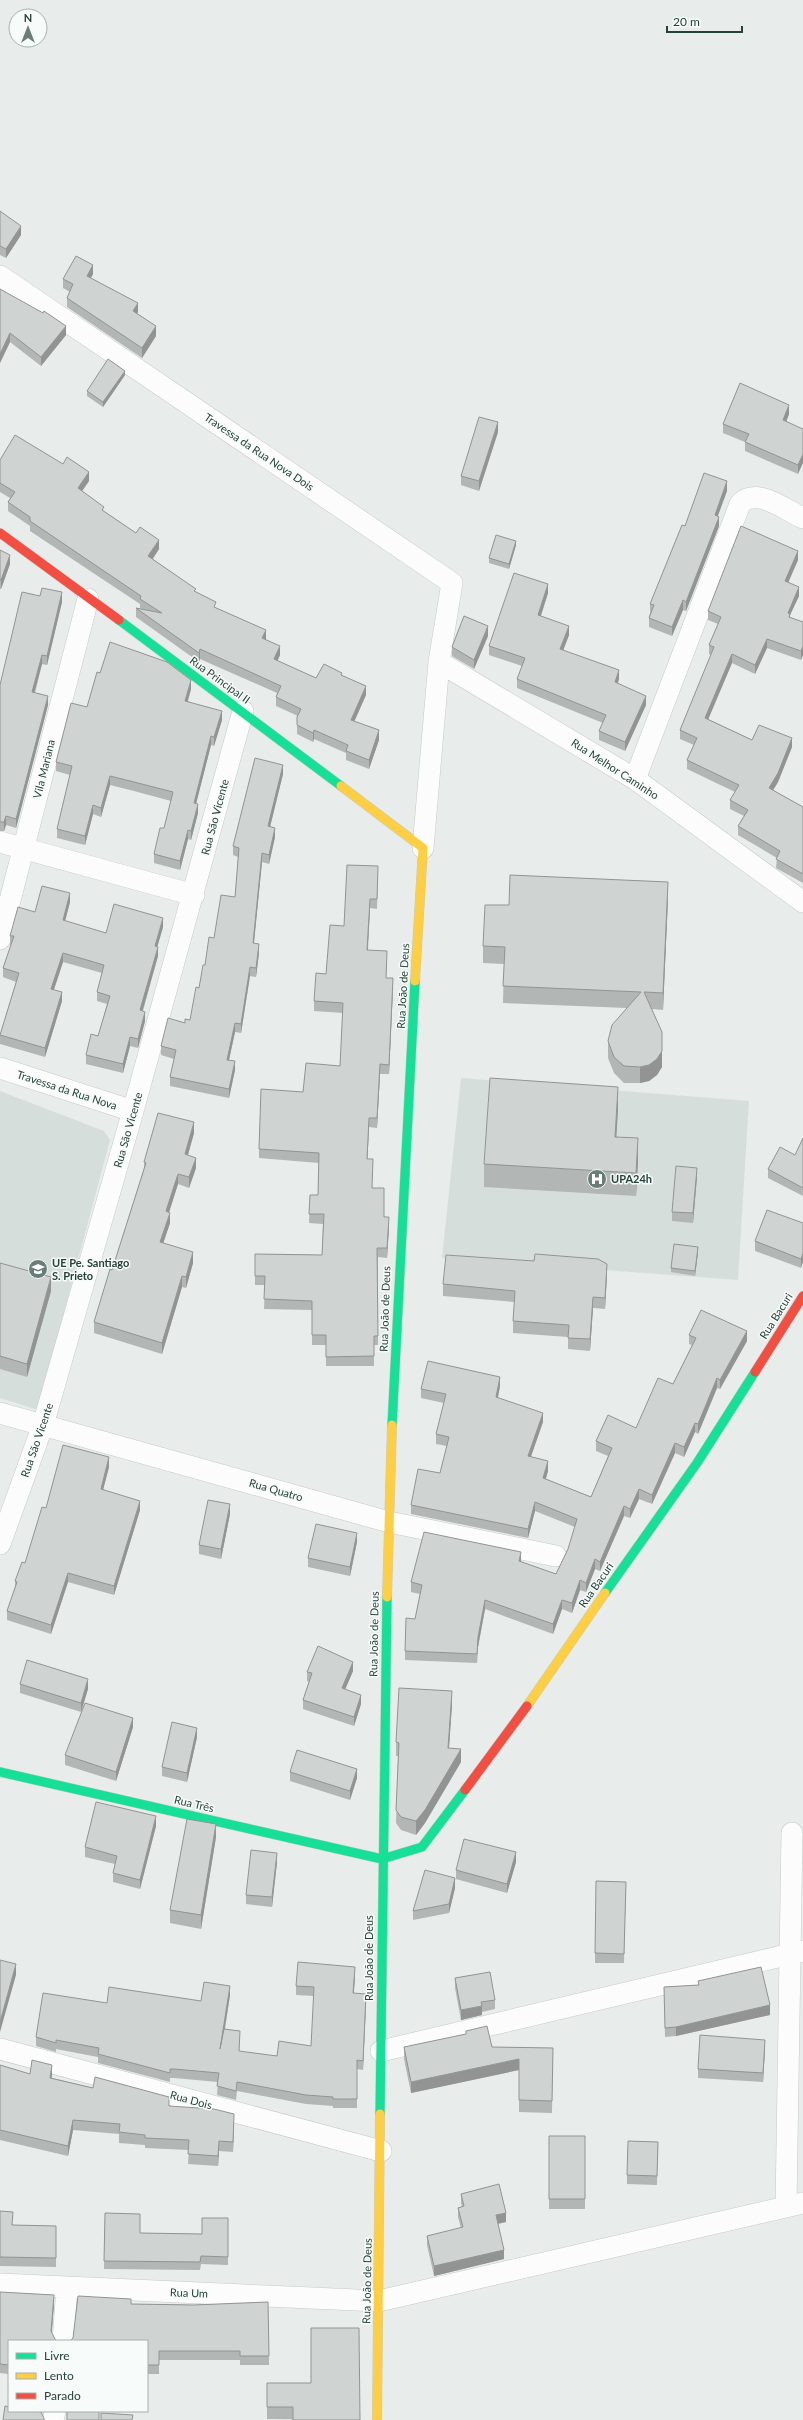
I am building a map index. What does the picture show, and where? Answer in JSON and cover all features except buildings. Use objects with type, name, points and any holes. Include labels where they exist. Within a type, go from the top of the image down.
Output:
[{"type":"street","name":"Travessa da Rua Nova Dois","points":[[1,279],[452,583],[439,662]]},
{"type":"street","points":[[634,779],[740,504],[750,497],[759,496],[803,518]]},
{"type":"street","name":"Rua Principal II","points":[[0,533],[88,599],[243,711],[423,848]]},
{"type":"street","name":"Vila Mariana","points":[[0,938],[88,599]]},
{"type":"street","name":"Rua Melhor Caminho","points":[[439,662],[634,779],[803,902]]},
{"type":"street","points":[[423,848],[439,662]]},
{"type":"street","name":"Rua São Vicente","points":[[0,1544],[43,1425],[194,895],[243,711]]},
{"type":"street","points":[[0,842],[194,895]]},
{"type":"street","name":"Rua João de Deus","points":[[377,2420],[382,2051],[382,1859],[388,1522],[402,1202],[423,848]]},
{"type":"street","name":"Travessa da Rua Nova","points":[[0,1068],[133,1111]]},
{"type":"street","name":"Rua Bacuri","points":[[382,1859],[422,1847],[443,1820],[513,1725],[697,1463],[803,1296]]},
{"type":"street","name":"Rua Quatro","points":[[0,1413],[388,1522],[556,1556]]},
{"type":"street","name":"Rua Três","points":[[0,1772],[382,1859]]},
{"type":"street","points":[[792,1832],[797,1953],[794,2205]]},
{"type":"street","points":[[382,2051],[797,1953]]},
{"type":"street","name":"Rua Dois","points":[[0,2049],[381,2151]]},
{"type":"street","name":"Rua Um","points":[[0,2284],[378,2301],[794,2205]]},
{"type":"street","points":[[63,2340],[67,2287]]},
{"type":"shaded area","name":"UPA24h","points":[[461,1078],[749,1101],[738,1280],[442,1258]]},
{"type":"shaded area","name":"UE Pe. Santiago S. Prieto","points":[[0,1091],[104,1131],[110,1140],[38,1410],[0,1398]]},
{"type":"traffic: fast","points":[[119,620],[341,786]]},
{"type":"traffic: fast","points":[[392,1425],[415,981]]},
{"type":"traffic: fast","points":[[605,1593],[697,1463],[755,1372]]},
{"type":"traffic: fast","points":[[380,2114],[387,1597]]},
{"type":"traffic: fast","points":[[0,1772],[382,1859],[422,1847],[465,1790]]},
{"type":"traffic: slow","points":[[341,786],[423,848],[415,981]]},
{"type":"traffic: slow","points":[[387,1597],[392,1425]]},
{"type":"traffic: slow","points":[[527,1706],[605,1593]]},
{"type":"traffic: slow","points":[[377,2420],[380,2114]]},
{"type":"traffic: jam","points":[[0,533],[119,620]]},
{"type":"traffic: jam","points":[[755,1372],[803,1296]]},
{"type":"traffic: jam","points":[[465,1790],[527,1706]]},
{"type":"place","name":"UPA24h","points":[[597,1179]]},
{"type":"place","name":"UE Pe. Santiago S. Prieto","points":[[38,1269]]}]
